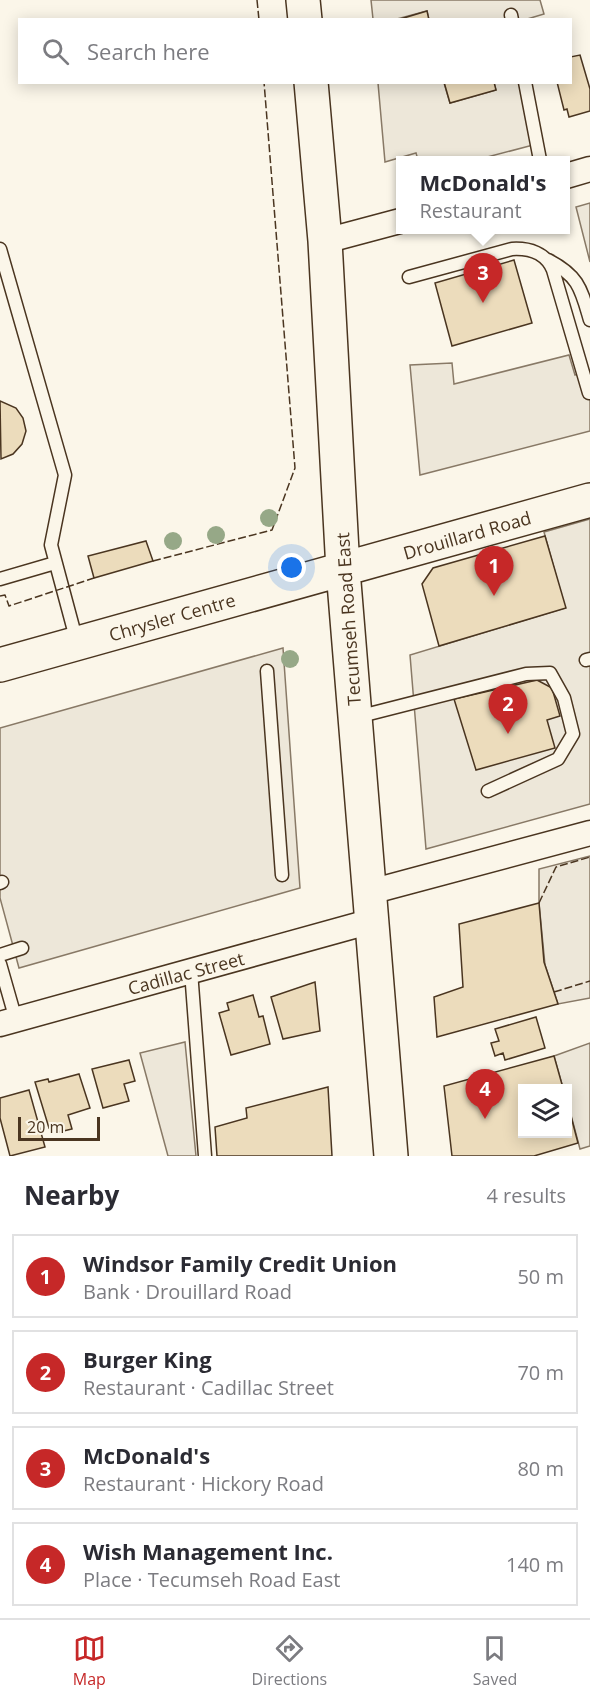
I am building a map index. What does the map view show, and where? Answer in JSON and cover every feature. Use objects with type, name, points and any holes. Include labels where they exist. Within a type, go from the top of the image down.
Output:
[{"type":"main road","points":[[303,0],[305,18]]},
{"type":"main road","name":"Tecumseh Road East","points":[[311,84],[325,241],[343,570],[391,1156]]},
{"type":"main road","name":"Drouillard Road","points":[[343,570],[590,500]]},
{"type":"main road","name":"Chrysler Centre","points":[[0,665],[343,570]]},
{"type":"street","points":[[570,175],[590,169]]},
{"type":"street","points":[[325,241],[396,222]]},
{"type":"street","name":"Cadillac Street","points":[[8,1022],[191,971],[590,833]]},
{"type":"lane","points":[[525,84],[539,156]]},
{"type":"lane","points":[[0,249],[65,475],[51,545],[78,644]]},
{"type":"lane","points":[[409,277],[512,249],[529,250],[559,266],[578,283],[590,320]]},
{"type":"lane","points":[[547,259],[553,270],[589,393]]},
{"type":"lane","points":[[0,579],[55,563]]},
{"type":"lane","points":[[267,671],[282,875]]},
{"type":"lane","points":[[356,718],[526,674],[550,673],[564,698],[573,734],[558,759],[488,791]]},
{"type":"lane","points":[[0,955],[22,948]]},
{"type":"lane","points":[[0,964],[8,1022]]},
{"type":"lane","points":[[191,971],[205,1156]]},
{"type":"shaded area","points":[[371,0],[540,0],[544,14],[531,18],[429,18],[427,11],[401,18],[373,18]]},
{"type":"shaded area","points":[[378,84],[444,84],[450,103],[496,90],[494,84],[525,84],[537,144],[491,156],[417,156],[416,153],[396,156],[396,159],[385,162]]},
{"type":"shaded area","points":[[590,203],[590,262],[576,207]]},
{"type":"shaded area","points":[[569,355],[575,375],[590,370],[590,431],[420,475],[410,365],[452,363],[454,384]]},
{"type":"shaded area","points":[[590,519],[590,804],[426,849],[410,655],[565,608],[544,532]]},
{"type":"shaded area","points":[[283,648],[300,888],[19,968],[0,898],[0,728]]},
{"type":"shaded area","points":[[590,856],[590,998],[558,1004],[545,965],[539,903],[539,869]]},
{"type":"shaded area","points":[[185,1042],[196,1156],[168,1156],[140,1053]]},
{"type":"shaded area","points":[[590,1043],[590,1146],[580,1149],[572,1119],[572,1084],[562,1084],[554,1056]]},
{"type":"building","points":[[427,11],[429,18],[404,18]]},
{"type":"building","points":[[580,55],[590,89],[590,111],[569,117],[567,109],[564,110],[558,84],[572,84],[572,57]]},
{"type":"building","points":[[445,84],[494,84],[496,90],[450,103]]},
{"type":"building","points":[[514,260],[532,323],[452,346],[435,283]]},
{"type":"building","points":[[0,401],[16,408],[23,418],[26,431],[22,444],[13,454],[1,459]]},
{"type":"building","points":[[545,536],[566,608],[439,646],[422,584],[433,568]]},
{"type":"building","points":[[146,541],[153,561],[94,578],[88,556]]},
{"type":"building","points":[[537,680],[552,688],[560,716],[547,720],[555,748],[476,770],[454,699]]},
{"type":"building","points":[[539,903],[544,962],[558,1004],[437,1037],[434,997],[463,987],[459,924]]},
{"type":"building","points":[[315,982],[320,1031],[283,1039],[271,997]]},
{"type":"building","points":[[253,995],[259,1017],[263,1016],[270,1044],[231,1055],[219,1013],[229,1010],[227,1003]]},
{"type":"building","points":[[536,1017],[545,1048],[505,1060],[503,1053],[495,1056],[491,1043],[499,1041],[495,1029]]},
{"type":"building","points":[[554,1056],[562,1084],[518,1084],[518,1138],[572,1138],[572,1120],[578,1143],[534,1156],[452,1156],[444,1086]]},
{"type":"building","points":[[129,1060],[135,1081],[124,1084],[129,1101],[103,1108],[92,1069]]},
{"type":"building","points":[[79,1074],[90,1108],[68,1115],[72,1129],[59,1132],[57,1125],[49,1128],[35,1082],[48,1079],[49,1082]]},
{"type":"building","points":[[328,1087],[332,1156],[217,1156],[215,1127],[247,1118],[246,1108]]},
{"type":"building","points":[[29,1090],[45,1147],[10,1156],[0,1118],[0,1098]]},
{"type":"fence","points":[[257,0],[259,18]]},
{"type":"fence","points":[[153,561],[272,530],[295,468],[264,84]]},
{"type":"fence","points":[[0,596],[5,595],[9,606],[94,578]]},
{"type":"fence","points":[[539,903],[556,867],[590,857]]},
{"type":"fence","points":[[554,992],[590,981]]},
{"type":"place","name":"McDonald's","points":[[483,303]]},
{"type":"place","name":"Windsor Family Credit Union","points":[[494,596]]},
{"type":"place","name":"Burger King","points":[[508,734]]},
{"type":"place","name":"Wish Management Inc.","points":[[485,1119]]}]
